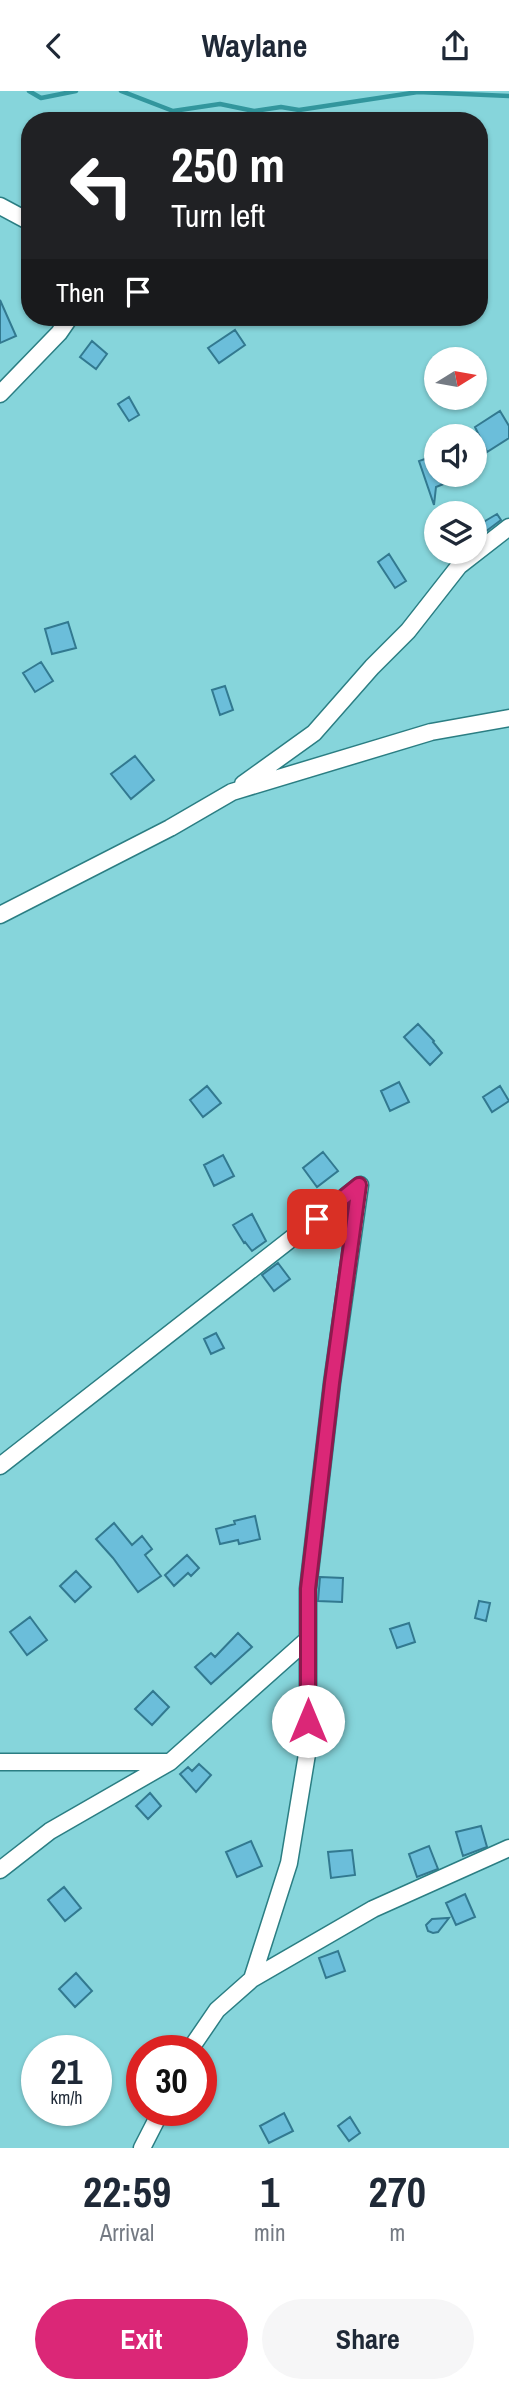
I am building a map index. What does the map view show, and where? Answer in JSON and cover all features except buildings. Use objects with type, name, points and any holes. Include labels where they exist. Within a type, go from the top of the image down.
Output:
[{"type":"street","points":[[0,206],[21,217]]},
{"type":"street","points":[[0,394],[64,326]]},
{"type":"street","points":[[0,915],[170,828],[232,792],[314,733],[408,631],[458,566],[509,527]]},
{"type":"street","points":[[232,792],[431,732],[509,718]]},
{"type":"street","points":[[0,1466],[359,1185],[308,1589],[308,1748],[289,1863],[252,1979]]},
{"type":"street","points":[[0,1870],[50,1831],[170,1762],[308,1639]]},
{"type":"street","points":[[0,1762],[170,1762]]},
{"type":"street","points":[[200,2035],[217,2010],[252,1979],[373,1909],[509,1848]]},
{"type":"street","points":[[142,2148],[153,2126]]},
{"type":"waterway","points":[[29,91],[41,98],[76,91]]},
{"type":"waterway","points":[[121,91],[173,111],[220,104],[254,111],[281,107],[299,110],[418,92],[509,96]]},
{"type":"route","points":[[308,1721],[308,1589],[359,1185],[317,1219]]}]
